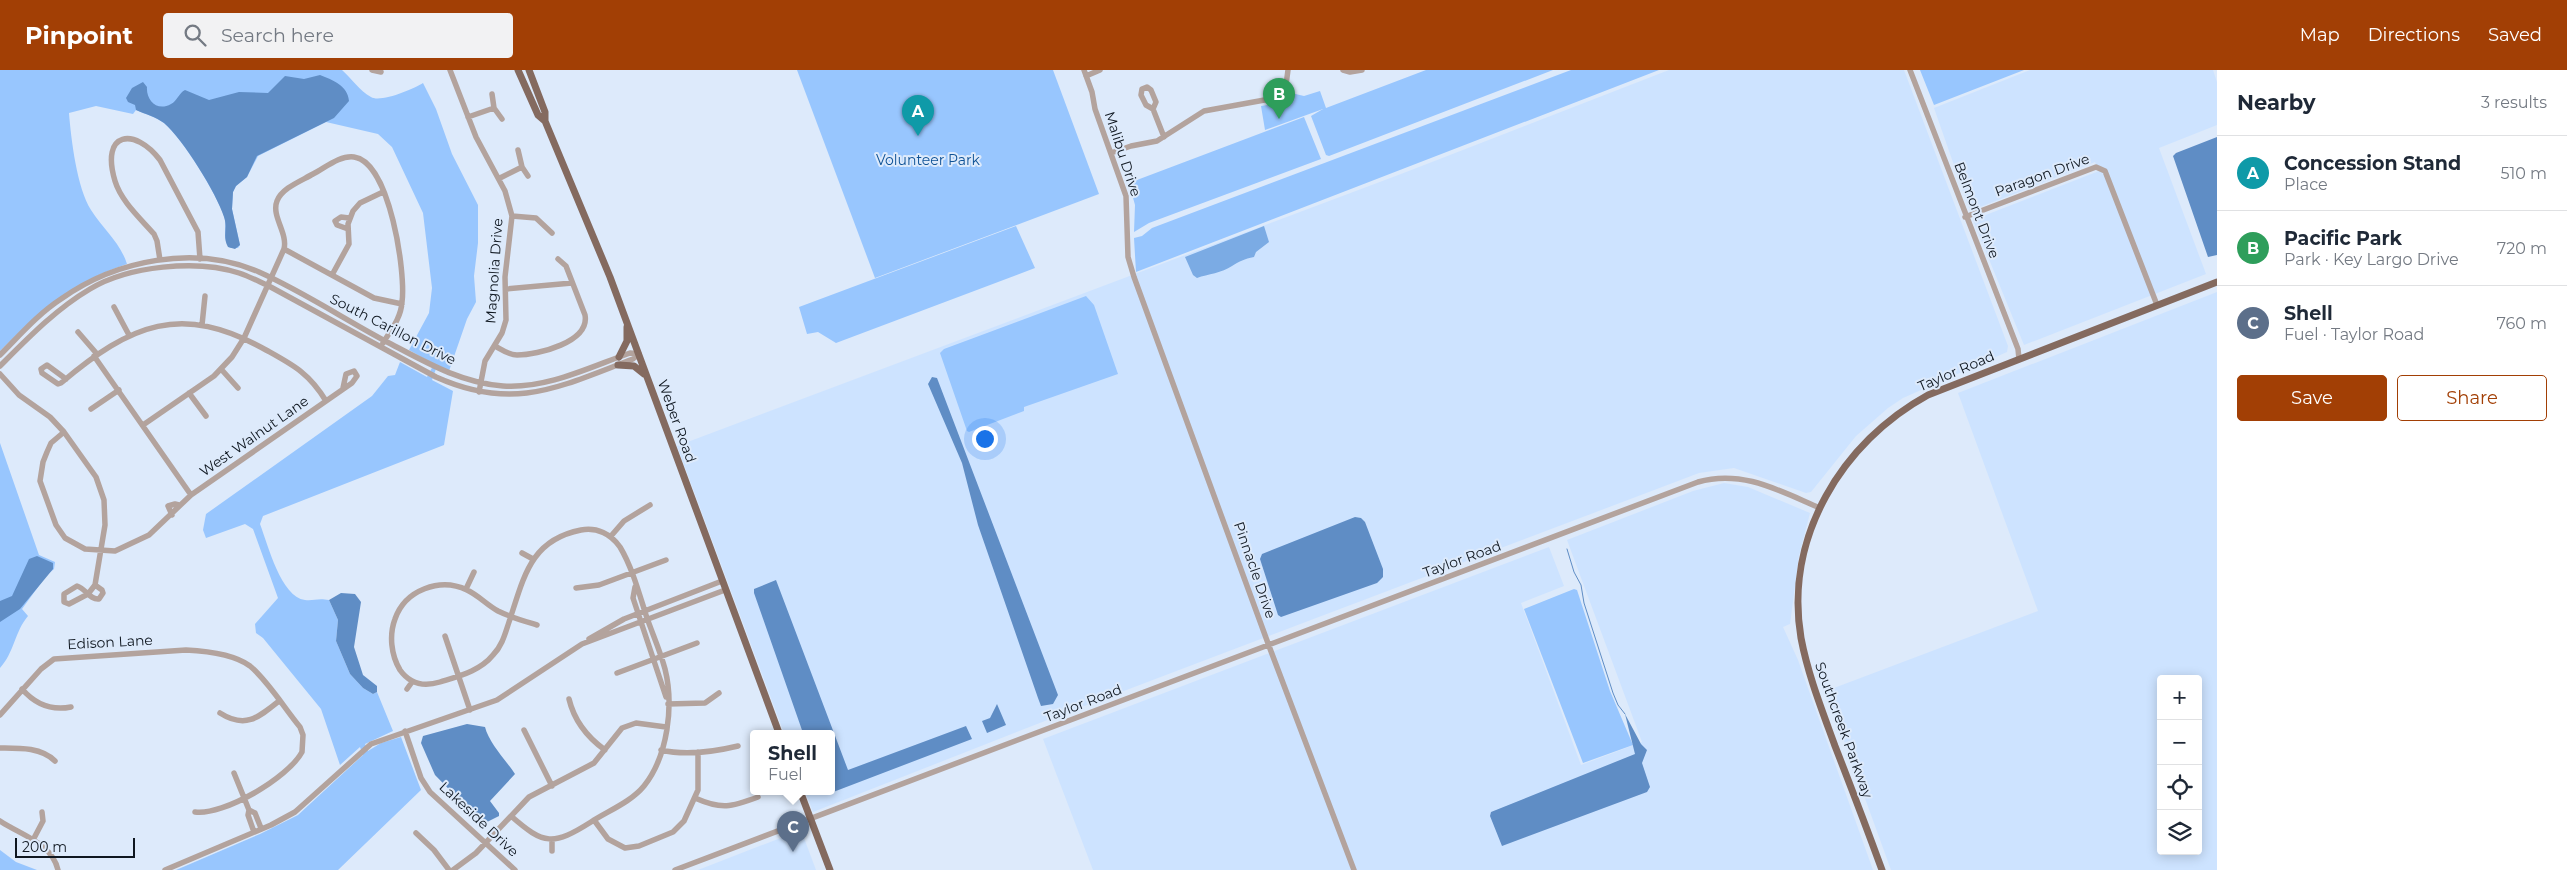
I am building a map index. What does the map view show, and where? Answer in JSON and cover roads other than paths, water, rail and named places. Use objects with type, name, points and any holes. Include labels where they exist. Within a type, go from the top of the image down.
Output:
[{"type":"main road","name":"Weber Road","points":[[518,70],[538,115],[546,121]]},
{"type":"main road","name":"Weber Road","points":[[529,70],[545,112],[546,121],[584,209],[627,321],[778,730]]},
{"type":"main road","name":"Taylor Road","points":[[1820,508],[1840,472],[1863,444],[1888,420],[1928,395],[2217,282]]},
{"type":"main road","points":[[619,357],[627,341],[627,321]]},
{"type":"main road","points":[[618,365],[634,366],[648,378]]},
{"type":"main road","name":"Southcreek Parkway","points":[[1820,508],[1803,564],[1799,594],[1800,635],[1814,688],[1882,870]]},
{"type":"main road","points":[[802,795],[830,870]]},
{"type":"street","points":[[372,70],[381,72]]},
{"type":"street","name":"Magnolia Drive","points":[[450,70],[468,117],[500,178],[512,216],[505,277],[506,320],[496,346],[485,361],[479,392]]},
{"type":"street","points":[[1085,73],[1100,70]]},
{"type":"street","points":[[1111,153],[1131,146],[1157,141],[1204,111],[1270,99],[1282,91],[1286,85],[1288,70]]},
{"type":"street","points":[[1343,70],[1350,72],[1362,70]]},
{"type":"street","name":"Belmont Drive","points":[[1910,70],[1965,217],[2018,349],[2019,359]]},
{"type":"street","name":"Malibu Drive","points":[[1085,73],[1095,109],[1126,196],[1128,258],[1134,277]]},
{"type":"street","points":[[492,94],[494,108],[502,119]]},
{"type":"street","points":[[468,117],[494,108]]},
{"type":"street","points":[[1153,109],[1164,137]]},
{"type":"street","points":[[160,260],[157,241],[124,199],[115,181],[110,154],[115,143],[123,138],[139,143],[155,154],[160,160],[198,232],[200,259]]},
{"type":"street","points":[[518,150],[522,167],[528,176]]},
{"type":"street","points":[[143,425],[221,369],[232,357],[244,338],[284,249],[285,238],[276,207],[285,190],[339,159],[352,157],[366,162],[372,168],[394,219],[402,304],[398,319],[380,347]]},
{"type":"street","name":"Paragon Drive","points":[[1965,217],[2096,166],[2105,171],[2157,305]]},
{"type":"street","points":[[500,178],[522,167]]},
{"type":"street","points":[[332,276],[349,244],[349,218],[360,203],[383,192]]},
{"type":"street","points":[[512,216],[536,218],[552,233]]},
{"type":"street","points":[[348,229],[337,225],[336,221],[341,217],[349,218]]},
{"type":"street","points":[[284,249],[374,298],[402,304]]},
{"type":"street","name":"South Carillon Drive","points":[[0,355],[45,311],[84,284],[119,269],[160,260],[200,259],[237,265],[270,278],[384,341],[448,373],[481,382],[502,386],[540,383],[630,353],[639,354]]},
{"type":"street","points":[[496,346],[506,352],[518,355],[546,349],[576,337],[585,327],[586,321],[566,266],[558,259]]},
{"type":"street","name":"South Carillon Drive","points":[[0,366],[53,316],[91,288],[121,275],[162,268],[211,268],[238,273],[267,285],[436,377],[479,392],[514,396],[539,393],[618,365],[633,359],[639,354]]},
{"type":"street","name":"Pinnacle Drive","points":[[1134,277],[1269,646],[1354,870]]},
{"type":"street","points":[[506,289],[572,283]]},
{"type":"street","points":[[202,325],[205,296]]},
{"type":"street","points":[[114,307],[129,335]]},
{"type":"street","points":[[66,379],[95,355],[129,335],[173,324],[202,325],[244,338],[300,370],[313,382],[326,400]]},
{"type":"street","points":[[78,332],[191,495]]},
{"type":"street","points":[[221,369],[238,388]]},
{"type":"street","points":[[0,374],[19,396],[50,417],[64,432],[96,477],[104,500],[105,525],[95,585],[88,594],[96,600],[101,597],[102,590],[95,585]]},
{"type":"street","name":"West Walnut Lane","points":[[101,551],[115,551],[149,535],[172,516],[179,505],[191,495],[344,388]]},
{"type":"street","points":[[91,409],[118,390]]},
{"type":"street","points":[[189,393],[206,416]]},
{"type":"street","points":[[64,432],[51,444],[43,462],[40,481],[42,491],[56,525],[65,538],[85,550],[101,551]]},
{"type":"street","name":"Taylor Road","points":[[675,870],[1705,480],[1729,478],[1756,482],[1820,508]]},
{"type":"street","points":[[610,536],[624,520],[650,505]]},
{"type":"street","points":[[511,816],[533,835],[552,840],[577,830],[594,820],[642,789],[650,778],[661,750],[666,727],[667,681],[642,612],[634,598],[636,584],[622,550],[610,536],[596,530],[578,530],[546,543],[533,559],[511,617],[500,647],[493,656],[474,670],[427,685],[412,682],[400,669],[391,637],[396,614],[412,595],[434,585],[466,589],[490,606],[511,617],[538,625]]},
{"type":"street","points":[[522,553],[533,559]]},
{"type":"street","points":[[576,588],[599,585],[666,560]]},
{"type":"street","points":[[466,589],[474,572]]},
{"type":"street","points":[[165,870],[254,832],[295,812],[371,744],[470,710],[511,693],[608,627],[722,581]]},
{"type":"street","points":[[582,644],[725,590]]},
{"type":"street","points":[[445,636],[470,710]]},
{"type":"street","points":[[617,673],[697,643]]},
{"type":"street","name":"Edison Lane","points":[[0,715],[47,663],[64,657],[186,650],[217,654],[249,666],[300,727],[303,735],[302,752],[270,784],[244,798],[205,814],[195,812]]},
{"type":"street","points":[[407,689],[412,682]]},
{"type":"street","points":[[22,689],[39,704],[60,709],[71,707]]},
{"type":"street","points":[[668,703],[705,703],[719,693]]},
{"type":"street","points":[[569,699],[571,710],[588,736],[605,750]]},
{"type":"street","points":[[220,713],[232,721],[247,721],[262,715],[279,701]]},
{"type":"street","points":[[453,870],[486,843],[530,797],[589,767],[605,750],[618,731],[628,725],[640,724],[666,727]]},
{"type":"street","points":[[524,730],[552,786]]},
{"type":"street","name":"Lakeside Drive","points":[[406,731],[421,778],[430,792],[515,870]]},
{"type":"street","points":[[661,750],[678,753],[698,752],[738,746]]},
{"type":"street","points":[[0,748],[33,750],[48,754],[55,761]]},
{"type":"street","points":[[594,820],[610,841],[620,846],[635,848],[666,836],[677,829],[684,821],[700,785],[698,752]]},
{"type":"street","points":[[234,773],[249,810],[248,815],[254,832]]},
{"type":"street","points":[[695,798],[713,806],[724,807],[758,797]]},
{"type":"street","points":[[249,810],[255,813],[261,828]]},
{"type":"street","points":[[33,840],[42,821],[42,812]]},
{"type":"street","points":[[0,821],[49,851],[58,870]]},
{"type":"street","points":[[416,833],[434,850],[449,870]]},
{"type":"street","points":[[552,840],[552,851]]},
{"type":"waterway","points":[[1567,549],[1574,572],[1581,585],[1584,603],[1613,693],[1618,705],[1625,714]]},
{"type":"place","name":"Pacific Park","points":[[1279,119]]},
{"type":"place","name":"Concession Stand","points":[[918,136]]},
{"type":"place","name":"Shell","points":[[793,852]]},
{"type":"park label","name":"Volunteer Park","points":[[928,160]]}]
